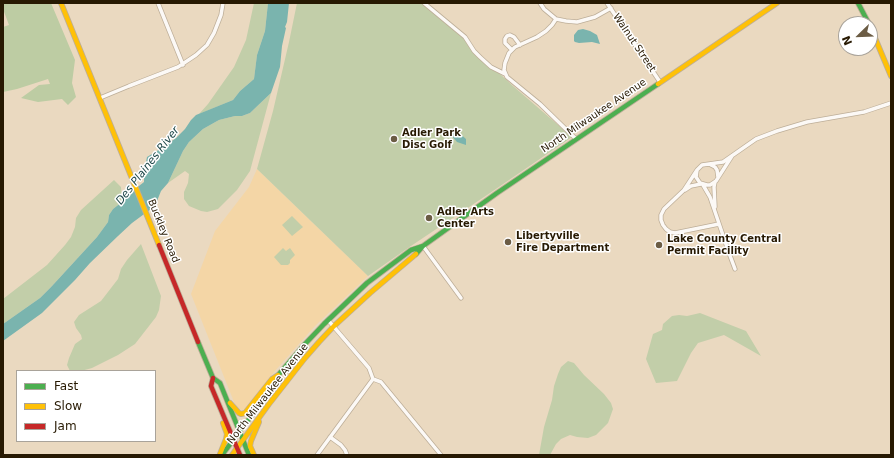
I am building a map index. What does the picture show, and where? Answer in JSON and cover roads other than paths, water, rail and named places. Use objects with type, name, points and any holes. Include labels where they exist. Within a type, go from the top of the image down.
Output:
[{"type":"main road","name":"Buckley Road","points":[[61,3],[213,378],[220,383],[249,455]]},
{"type":"main road","name":"North Milwaukee Avenue","points":[[232,455],[258,418],[305,358],[334,326],[424,246],[576,139],[777,3]]},
{"type":"main road","points":[[858,3],[865,16]]},
{"type":"main road","points":[[878,44],[891,76]]},
{"type":"main road","name":"North Milwaukee Avenue","points":[[221,455],[240,432],[280,373],[328,320],[379,274],[411,250],[424,246]]},
{"type":"main road","points":[[226,397],[236,411],[243,414],[248,410],[272,379],[280,373]]},
{"type":"main road","points":[[213,378],[211,386],[240,455]]},
{"type":"main road","points":[[216,398],[215,404],[227,434],[221,455]]},
{"type":"main road","points":[[254,455],[250,446],[259,422],[258,418]]},
{"type":"street","points":[[158,3],[183,65]]},
{"type":"street","points":[[100,98],[183,65],[196,55],[207,45],[217,25],[223,3]]},
{"type":"street","points":[[424,3],[465,37],[480,57],[491,66],[505,74],[513,83],[540,104],[576,139]]},
{"type":"street","points":[[540,3],[544,9],[556,19],[566,22],[577,22],[595,17],[611,8]]},
{"type":"street","name":"Walnut Street","points":[[607,3],[660,82]]},
{"type":"street","points":[[505,74],[505,63],[509,53],[520,45],[546,31],[556,19]]},
{"type":"street","points":[[512,50],[505,43],[507,36],[514,36],[520,45]]},
{"type":"street","points":[[719,224],[675,233],[666,229],[661,220],[664,209],[684,190],[702,165],[723,162],[756,139],[777,130],[807,122],[864,112],[891,103]]},
{"type":"street","points":[[717,216],[714,187],[715,182],[734,154]]},
{"type":"street","points":[[709,164],[715,167],[718,177]]},
{"type":"street","points":[[697,170],[696,177],[710,197],[728,253],[735,269]]},
{"type":"street","points":[[684,190],[691,186],[702,184],[710,185],[715,182]]},
{"type":"street","points":[[424,246],[461,298]]},
{"type":"street","points":[[328,320],[369,368],[372,379]]},
{"type":"street","points":[[317,455],[372,379]]},
{"type":"street","points":[[372,379],[381,382],[441,455]]},
{"type":"street","points":[[330,437],[341,445],[347,455]]},
{"type":"water","name":"Des Plaines River","points":[[268,3],[289,3],[280,67],[271,93],[250,113],[219,120],[203,129],[189,142],[183,151],[168,183],[161,191],[155,206],[132,223],[118,236],[42,313],[3,341],[3,324],[40,298],[52,286],[97,237],[108,222],[109,215],[113,209],[144,182],[144,175],[146,171],[149,171],[146,162],[147,157],[176,138],[196,115],[233,100],[240,91],[254,79],[257,55],[265,31]]},
{"type":"water","points":[[583,29],[597,35],[600,44],[592,42],[575,42],[574,35],[578,30]]},
{"type":"water","points":[[456,130],[466,139],[466,145],[457,142],[451,135],[450,132]]},
{"type":"place","name":"Adler Park Disc Golf","points":[[394,139]]},
{"type":"place","name":"Adler Arts Center","points":[[429,218]]},
{"type":"place","name":"Libertyville Fire Department","points":[[508,242]]},
{"type":"place","name":"Lake County Central Permit Facility","points":[[659,245]]}]
